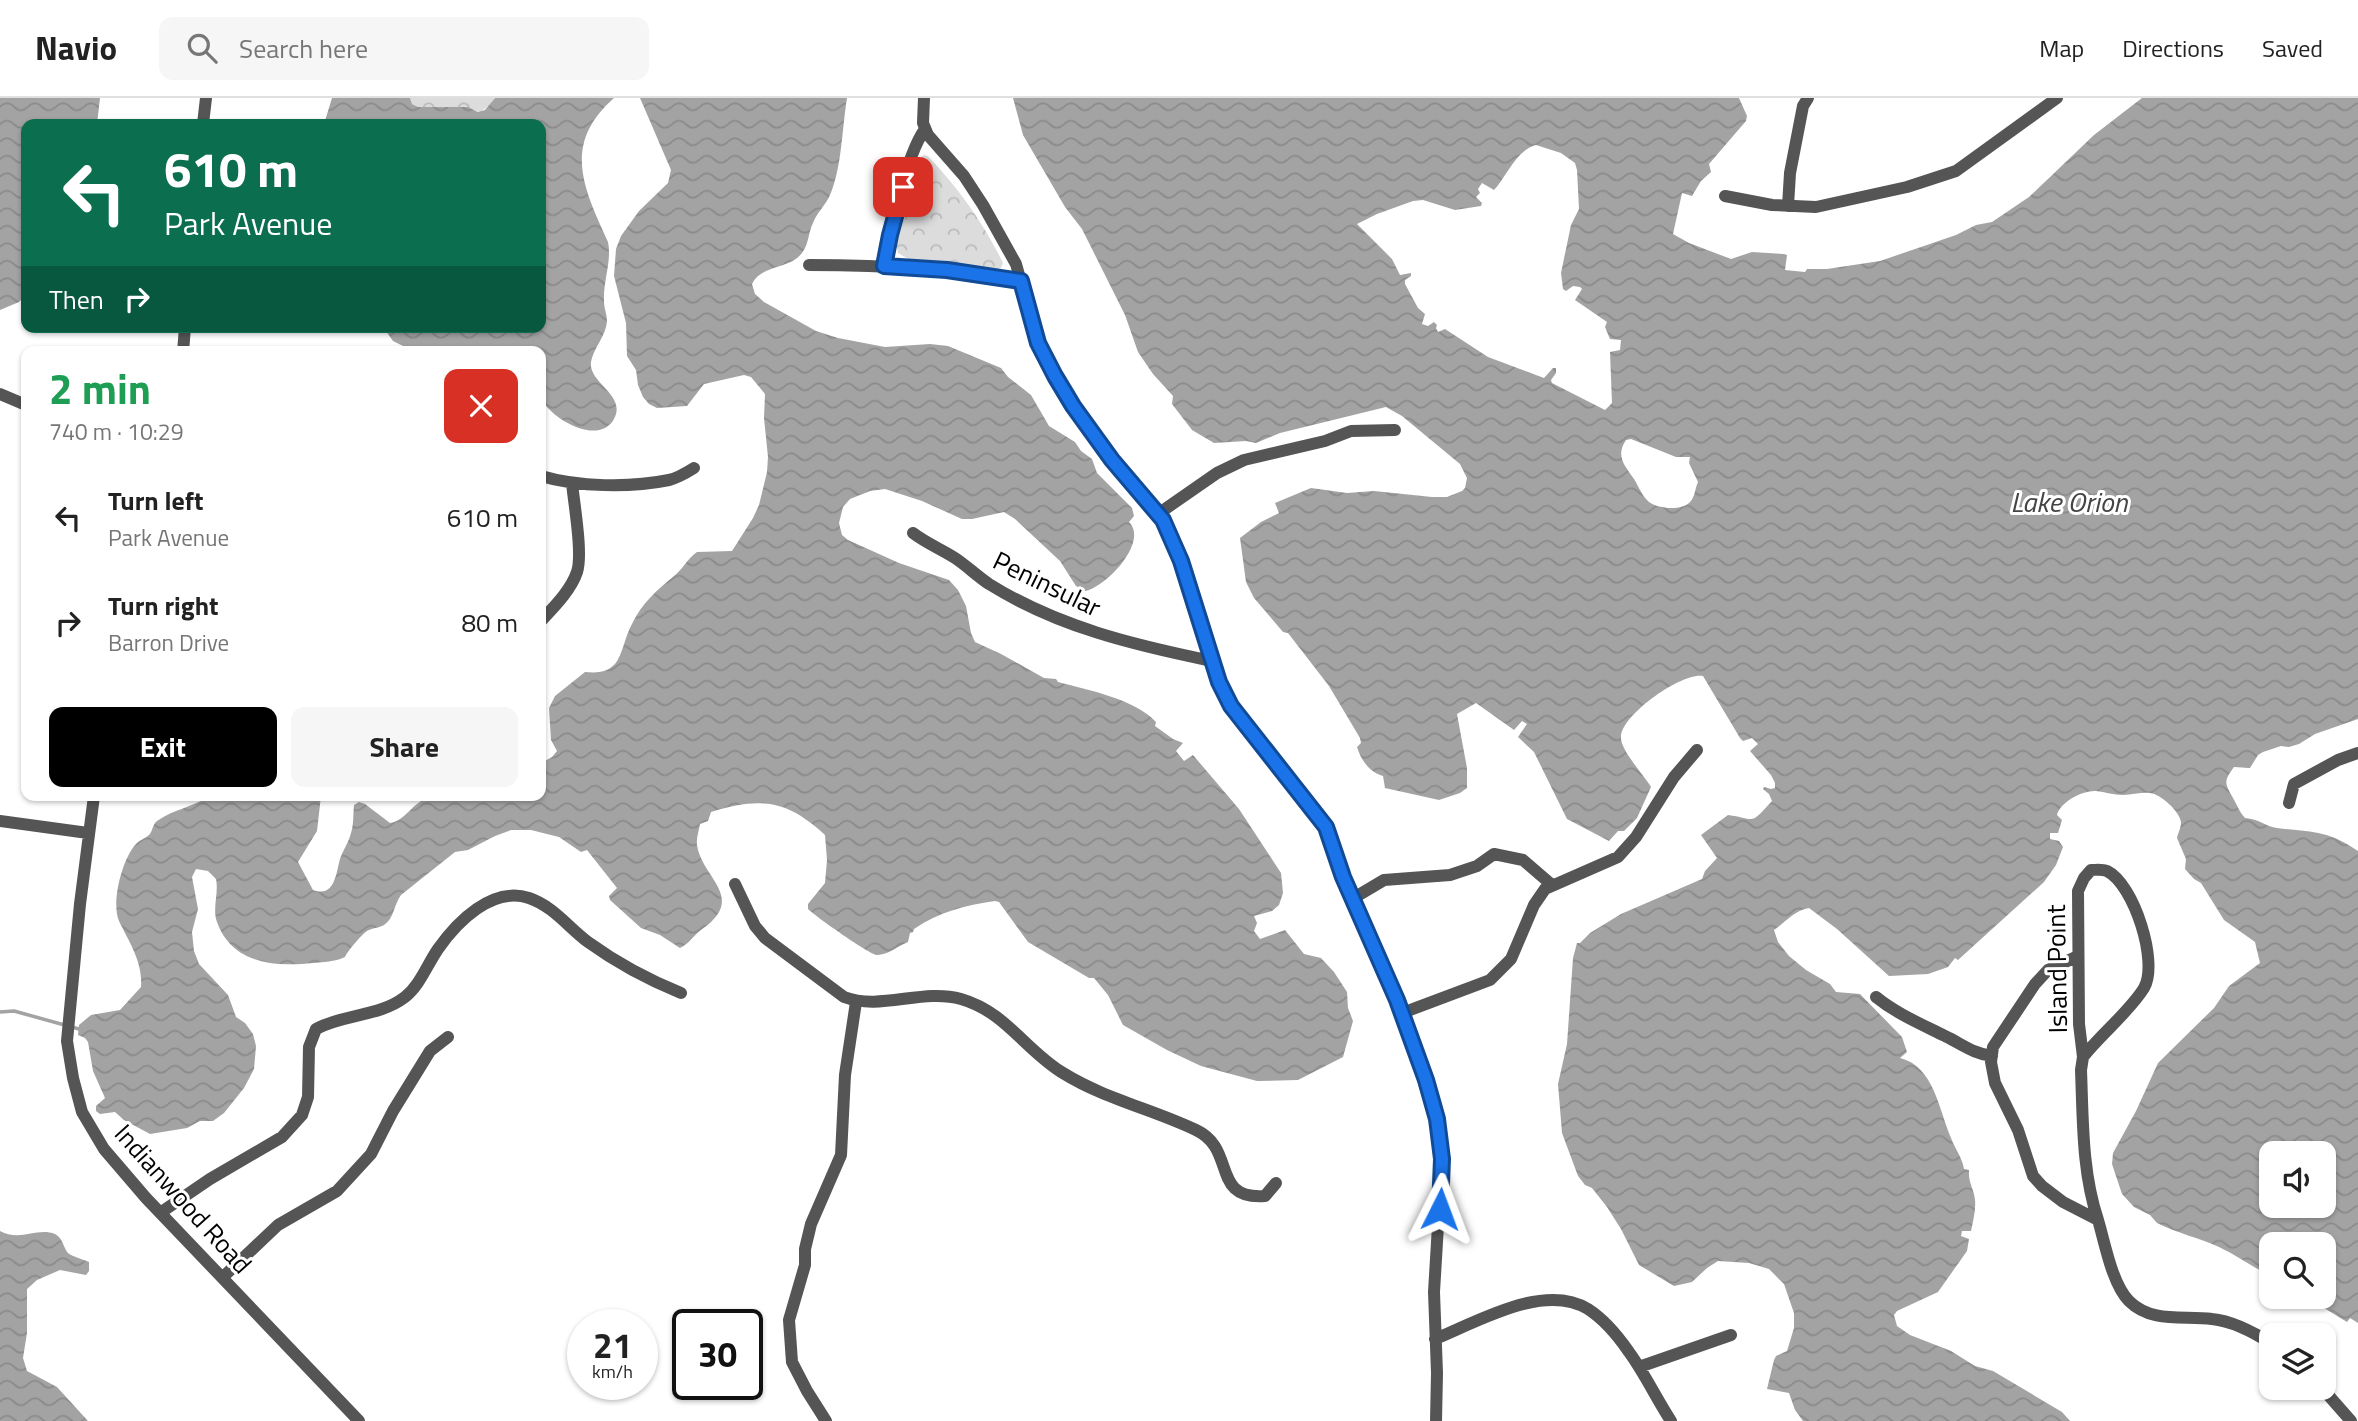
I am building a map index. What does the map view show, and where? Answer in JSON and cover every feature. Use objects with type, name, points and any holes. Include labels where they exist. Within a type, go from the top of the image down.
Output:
[{"type":"street","points":[[203,119],[206,98]]},
{"type":"street","points":[[924,98],[923,123],[928,135],[964,176],[1016,264],[1038,343],[1055,376],[1104,450],[1158,514],[1181,561],[1219,682],[1231,706],[1326,827],[1352,899],[1402,1013],[1437,1119],[1442,1159],[1434,1292],[1436,1421]]},
{"type":"street","points":[[1788,206],[1790,173],[1803,106],[1808,98]]},
{"type":"street","points":[[1725,196],[1788,206],[1816,207],[1907,187],[1956,171],[2057,98]]},
{"type":"street","points":[[884,266],[914,150],[925,129]]},
{"type":"street","points":[[809,265],[947,270],[1021,281]]},
{"type":"street","points":[[0,394],[21,403]]},
{"type":"street","points":[[1158,514],[1217,473],[1244,460],[1325,441],[1351,431],[1395,430]]},
{"type":"street","points":[[546,477],[599,485],[670,480],[694,468]]},
{"type":"street","points":[[546,615],[568,589],[577,572],[578,547],[572,483]]},
{"type":"street","name":"Peninsular","points":[[913,533],[955,558],[990,584],[1067,624],[1107,638],[1212,661]]},
{"type":"street","points":[[1402,1013],[1490,980],[1511,959],[1534,905],[1545,889],[1618,857],[1636,837],[1674,777],[1696,750]]},
{"type":"street","points":[[2289,803],[2294,784],[2338,760],[2358,753]]},
{"type":"street","name":"Indianwood Road","points":[[93,801],[67,1041],[82,1112],[104,1149],[160,1213],[359,1421]]},
{"type":"street","points":[[0,821],[88,833]]},
{"type":"street","points":[[1352,899],[1384,880],[1450,875],[1477,866],[1494,854],[1523,860],[1552,885]]},
{"type":"street","name":"Island Point","points":[[2083,1057],[2145,987],[2149,971],[2147,953],[2130,895],[2117,879],[2105,870],[2091,870],[2078,891],[2080,1042],[2083,1057],[2081,1070],[2086,1167],[2091,1196],[2118,1282],[2129,1301],[2146,1311],[2173,1319],[2213,1319],[2238,1326],[2259,1337]]},
{"type":"street","points":[[735,884],[755,926],[765,938],[844,998],[856,1002],[882,1001],[933,994],[959,998],[977,1005],[995,1014],[1061,1072],[1090,1089],[1168,1117],[1211,1138],[1230,1186],[1240,1194],[1265,1196],[1276,1183]]},
{"type":"street","points":[[160,1213],[210,1179],[282,1137],[302,1115],[308,1097],[309,1047],[316,1029],[331,1021],[356,1017],[391,1006],[406,996],[416,985],[438,948],[465,918],[488,902],[510,895],[529,898],[549,908],[586,941],[608,956],[656,983],[681,993]]},
{"type":"street","points":[[2078,956],[2048,970],[2035,984],[1993,1047],[1992,1056],[1995,1083],[2018,1130],[2033,1176],[2063,1202],[2098,1220]]},
{"type":"street","points":[[1876,997],[1916,1023],[1978,1054],[1992,1056]]},
{"type":"street","points":[[826,1421],[792,1362],[789,1320],[805,1265],[805,1249],[811,1224],[841,1155],[845,1075],[856,1002]]},
{"type":"street","points":[[222,1278],[278,1225],[337,1191],[371,1154],[393,1111],[430,1051],[448,1037]]},
{"type":"street","points":[[1435,1339],[1512,1307],[1540,1300],[1564,1301],[1587,1308],[1611,1328],[1639,1367],[1671,1421]]},
{"type":"street","points":[[1639,1367],[1731,1335]]},
{"type":"street","points":[[2333,1400],[2351,1421]]},
{"type":"green space","points":[[410,98],[495,98],[480,112],[465,107],[418,107],[412,104]]},
{"type":"green space","points":[[924,155],[939,168],[970,206],[1003,263],[1001,268],[992,271],[981,267],[908,259],[898,253],[901,220],[921,157]]},
{"type":"water","points":[[0,98],[100,98],[98,119],[21,119],[21,300],[0,310]]},
{"type":"water","points":[[332,98],[410,98],[412,104],[418,107],[468,107],[478,112],[485,110],[495,98],[614,98],[598,115],[588,132],[582,167],[591,203],[609,249],[604,294],[607,323],[591,362],[595,376],[612,396],[617,411],[607,427],[588,430],[576,427],[548,408],[546,346],[403,346],[393,341],[387,333],[546,333],[546,119],[326,119]]},
{"type":"water","points":[[640,98],[847,98],[839,160],[830,195],[811,227],[802,253],[790,262],[756,278],[752,284],[755,294],[764,302],[816,331],[838,338],[885,347],[930,344],[948,346],[1001,368],[1031,395],[1049,426],[1075,442],[1081,451],[1092,459],[1097,473],[1132,508],[1134,516],[1129,522],[1134,531],[1134,541],[1113,573],[1094,588],[1085,591],[1076,586],[1060,561],[1004,512],[962,519],[922,501],[885,489],[870,491],[850,499],[843,507],[839,523],[842,535],[899,563],[949,580],[966,606],[975,642],[1044,678],[1056,679],[1058,682],[1124,701],[1147,714],[1156,722],[1155,726],[1183,743],[1176,751],[1184,761],[1193,755],[1239,809],[1281,873],[1283,893],[1279,905],[1272,911],[1254,916],[1257,923],[1254,931],[1260,939],[1285,930],[1304,954],[1321,958],[1347,992],[1348,1008],[1353,1021],[1343,1057],[1298,1080],[1257,1081],[1201,1066],[1123,1025],[1108,995],[1094,978],[1089,978],[1028,942],[999,902],[995,901],[943,914],[914,929],[908,942],[885,954],[872,953],[842,935],[808,909],[808,904],[825,883],[825,835],[798,814],[772,804],[758,803],[711,812],[708,821],[700,824],[697,845],[722,898],[721,908],[715,918],[680,948],[660,935],[641,928],[610,900],[609,896],[617,888],[587,850],[581,852],[559,837],[531,830],[511,830],[468,850],[455,852],[401,895],[387,922],[365,933],[345,957],[325,962],[270,963],[256,960],[233,947],[217,922],[216,879],[208,871],[196,869],[192,877],[198,909],[192,932],[194,951],[199,964],[228,995],[236,1017],[245,1023],[253,1034],[256,1046],[254,1069],[244,1088],[224,1113],[213,1121],[200,1121],[187,1128],[150,1134],[115,1112],[100,1114],[96,1111],[96,1106],[105,1098],[93,1071],[88,1042],[78,1035],[79,1025],[91,1015],[120,1010],[141,987],[138,961],[119,921],[116,903],[126,860],[137,843],[149,835],[157,821],[201,801],[320,801],[317,831],[298,862],[313,890],[320,892],[330,887],[336,877],[352,830],[354,805],[359,802],[390,823],[422,801],[546,801],[546,760],[557,751],[551,740],[549,708],[555,696],[585,672],[601,672],[615,664],[636,616],[650,597],[697,552],[732,551],[753,518],[767,472],[765,394],[751,377],[744,375],[704,384],[687,406],[657,408],[643,397],[636,370],[627,356],[626,323],[614,276],[616,249],[621,236],[639,211],[668,183],[671,170]]},
{"type":"water","name":"Lake Orion","points":[[1013,98],[1739,98],[1747,116],[1746,121],[1709,164],[1711,172],[1701,181],[1692,196],[1682,193],[1673,234],[1731,259],[1752,252],[1784,254],[1787,255],[1785,270],[1805,272],[1807,269],[1827,269],[1880,261],[1956,235],[1976,225],[1992,222],[2029,197],[2094,135],[2142,98],[2358,98],[2358,719],[2315,734],[2299,744],[2263,752],[2250,768],[2234,767],[2226,782],[2245,818],[2273,827],[2328,836],[2358,851],[2358,1323],[2350,1318],[2347,1322],[2326,1309],[2336,1309],[2336,1232],[2259,1232],[2259,1269],[2219,1247],[2157,1223],[2150,1215],[2134,1207],[2122,1194],[2112,1164],[2113,1153],[2158,1063],[2214,1008],[2229,986],[2260,963],[2255,942],[2224,920],[2201,883],[2185,869],[2186,859],[2177,838],[2181,822],[2169,804],[2150,793],[2123,795],[2085,792],[2059,810],[2057,815],[2062,820],[2058,833],[2050,833],[2050,839],[2059,841],[2063,847],[2056,865],[2044,882],[1948,967],[1928,974],[1889,976],[1837,929],[1809,908],[1794,914],[1774,930],[1778,942],[1789,956],[1830,984],[1836,992],[1860,994],[1902,1037],[1907,1052],[1900,1058],[1921,1070],[1928,1079],[1964,1169],[1969,1170],[1975,1204],[1971,1231],[1962,1231],[1961,1236],[1969,1239],[1967,1251],[1938,1292],[1897,1311],[1894,1315],[1897,1326],[1910,1335],[1951,1351],[1975,1366],[1993,1371],[2062,1412],[2070,1421],[1803,1421],[1795,1410],[1789,1393],[1767,1389],[1774,1360],[1776,1356],[1787,1351],[1794,1328],[1794,1313],[1784,1284],[1769,1269],[1749,1263],[1718,1261],[1692,1282],[1674,1286],[1639,1265],[1607,1207],[1578,1176],[1562,1133],[1558,1084],[1567,1044],[1573,958],[1577,943],[1621,914],[1702,879],[1705,871],[1717,858],[1701,835],[1728,815],[1752,819],[1772,801],[1763,789],[1775,788],[1775,783],[1750,751],[1758,744],[1752,738],[1743,741],[1740,738],[1703,676],[1681,681],[1654,697],[1631,718],[1621,737],[1624,749],[1651,787],[1637,818],[1609,841],[1567,819],[1534,752],[1518,737],[1527,724],[1522,721],[1514,730],[1476,703],[1457,714],[1467,768],[1467,788],[1439,800],[1385,788],[1383,776],[1366,765],[1361,756],[1357,747],[1361,743],[1360,738],[1329,686],[1288,633],[1283,632],[1254,598],[1246,582],[1240,538],[1261,522],[1279,513],[1275,503],[1311,488],[1347,493],[1374,491],[1447,497],[1465,488],[1467,478],[1460,464],[1402,416],[1386,407],[1280,433],[1256,443],[1214,443],[1192,430],[1172,404],[1173,396],[1138,352],[1125,315],[1082,229],[1065,207],[1023,135]],"holes":[[[1536,145],[1561,153],[1575,163],[1579,209],[1571,225],[1561,273],[1563,289],[1566,291],[1573,286],[1580,287],[1582,289],[1575,300],[1607,322],[1605,327],[1610,339],[1621,340],[1620,350],[1610,352],[1612,403],[1605,410],[1552,383],[1556,368],[1544,378],[1488,357],[1445,329],[1438,332],[1434,322],[1428,326],[1422,324],[1425,314],[1418,308],[1405,284],[1411,273],[1400,275],[1392,259],[1357,224],[1413,201],[1423,200],[1455,210],[1481,206],[1482,203],[1476,197],[1480,193],[1478,189],[1482,183],[1494,190],[1517,158],[1529,148]],[[1631,439],[1676,457],[1690,457],[1689,463],[1698,482],[1690,502],[1681,507],[1670,508],[1649,502],[1622,461],[1623,446],[1626,440]]]},
{"type":"water","points":[[0,1231],[14,1235],[42,1232],[55,1234],[68,1253],[89,1262],[86,1275],[60,1270],[37,1280],[27,1289],[27,1333],[23,1358],[27,1371],[57,1387],[88,1421],[0,1421]]},
{"type":"waterway","points":[[0,1012],[14,1011],[79,1029]]},
{"type":"route","points":[[903,187],[884,266],[947,270],[1021,281],[1038,343],[1055,376],[1112,460],[1163,520],[1181,561],[1219,682],[1231,706],[1315,809],[1326,827],[1343,877],[1397,1000],[1426,1080],[1437,1119],[1442,1159],[1440,1209]]}]
